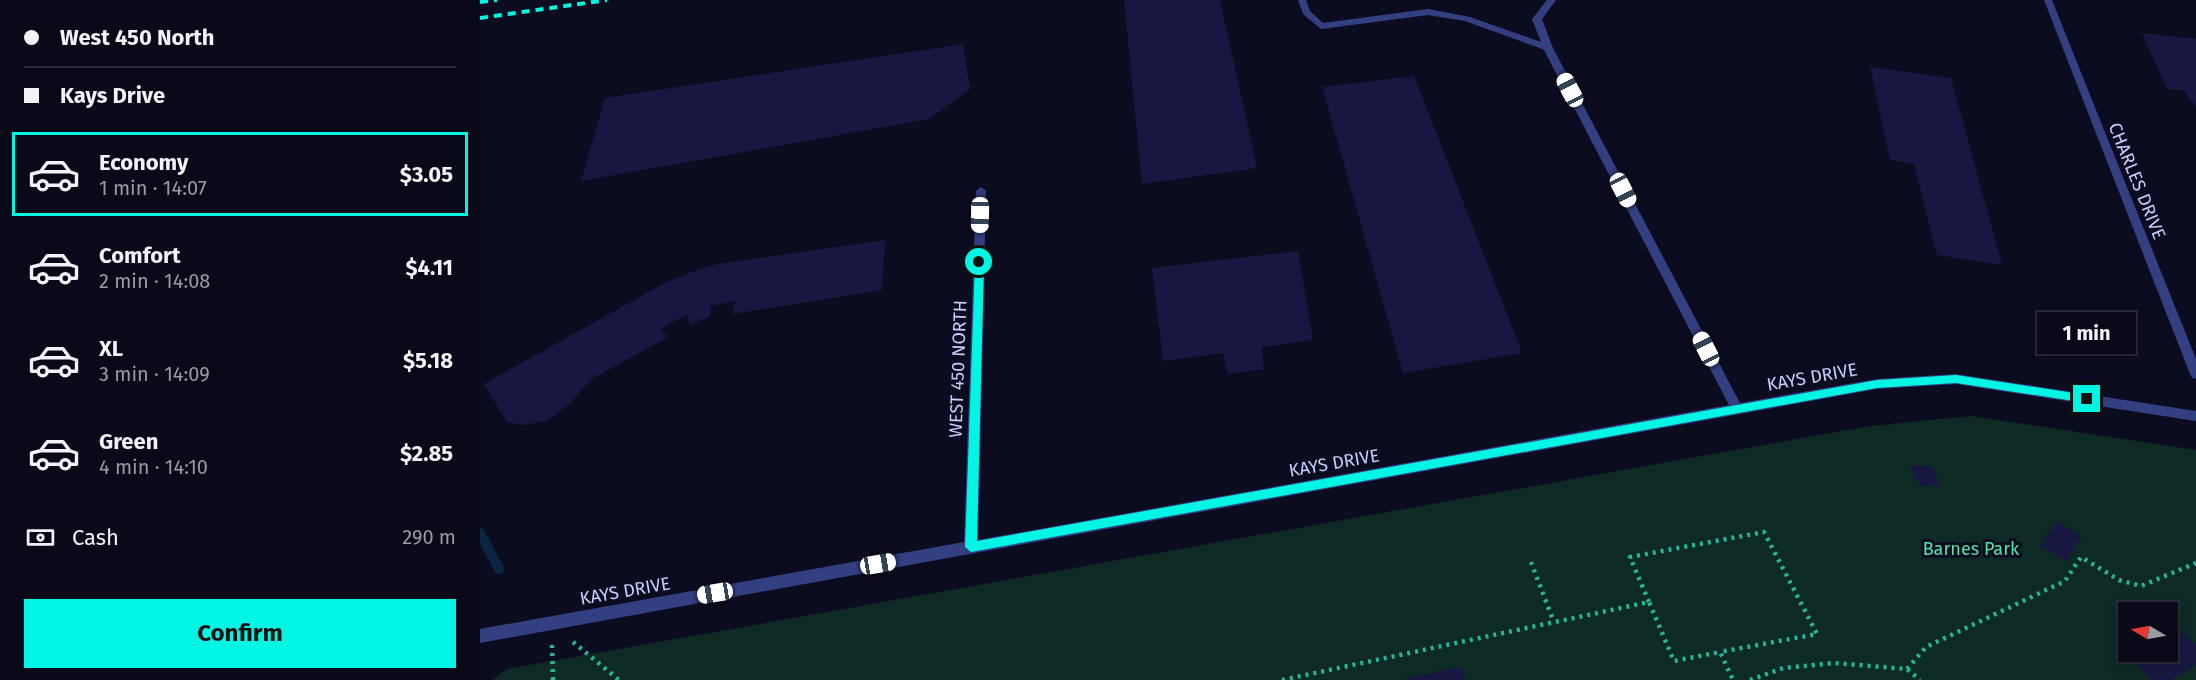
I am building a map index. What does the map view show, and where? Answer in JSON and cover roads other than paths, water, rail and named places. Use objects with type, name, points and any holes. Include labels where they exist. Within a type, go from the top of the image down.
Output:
[{"type":"street","points":[[1302,0],[1306,12],[1322,26],[1428,12],[1467,19],[1548,48]]},
{"type":"street","points":[[1552,0],[1537,19],[1548,48],[1737,409]]},
{"type":"street","name":"CHARLES DRIVE","points":[[2048,0],[2196,374]]},
{"type":"street","name":"WEST 450 NORTH","points":[[971,547],[981,191]]},
{"type":"street","name":"KAYS DRIVE","points":[[480,636],[1877,384],[1956,379],[2196,416]]},
{"type":"waterway","points":[[480,533],[499,569]]},
{"type":"railway","points":[[480,2],[497,0]]},
{"type":"railway","points":[[480,18],[607,0]]},
{"type":"park label","name":"Barnes Park","points":[[1971,549]]}]
